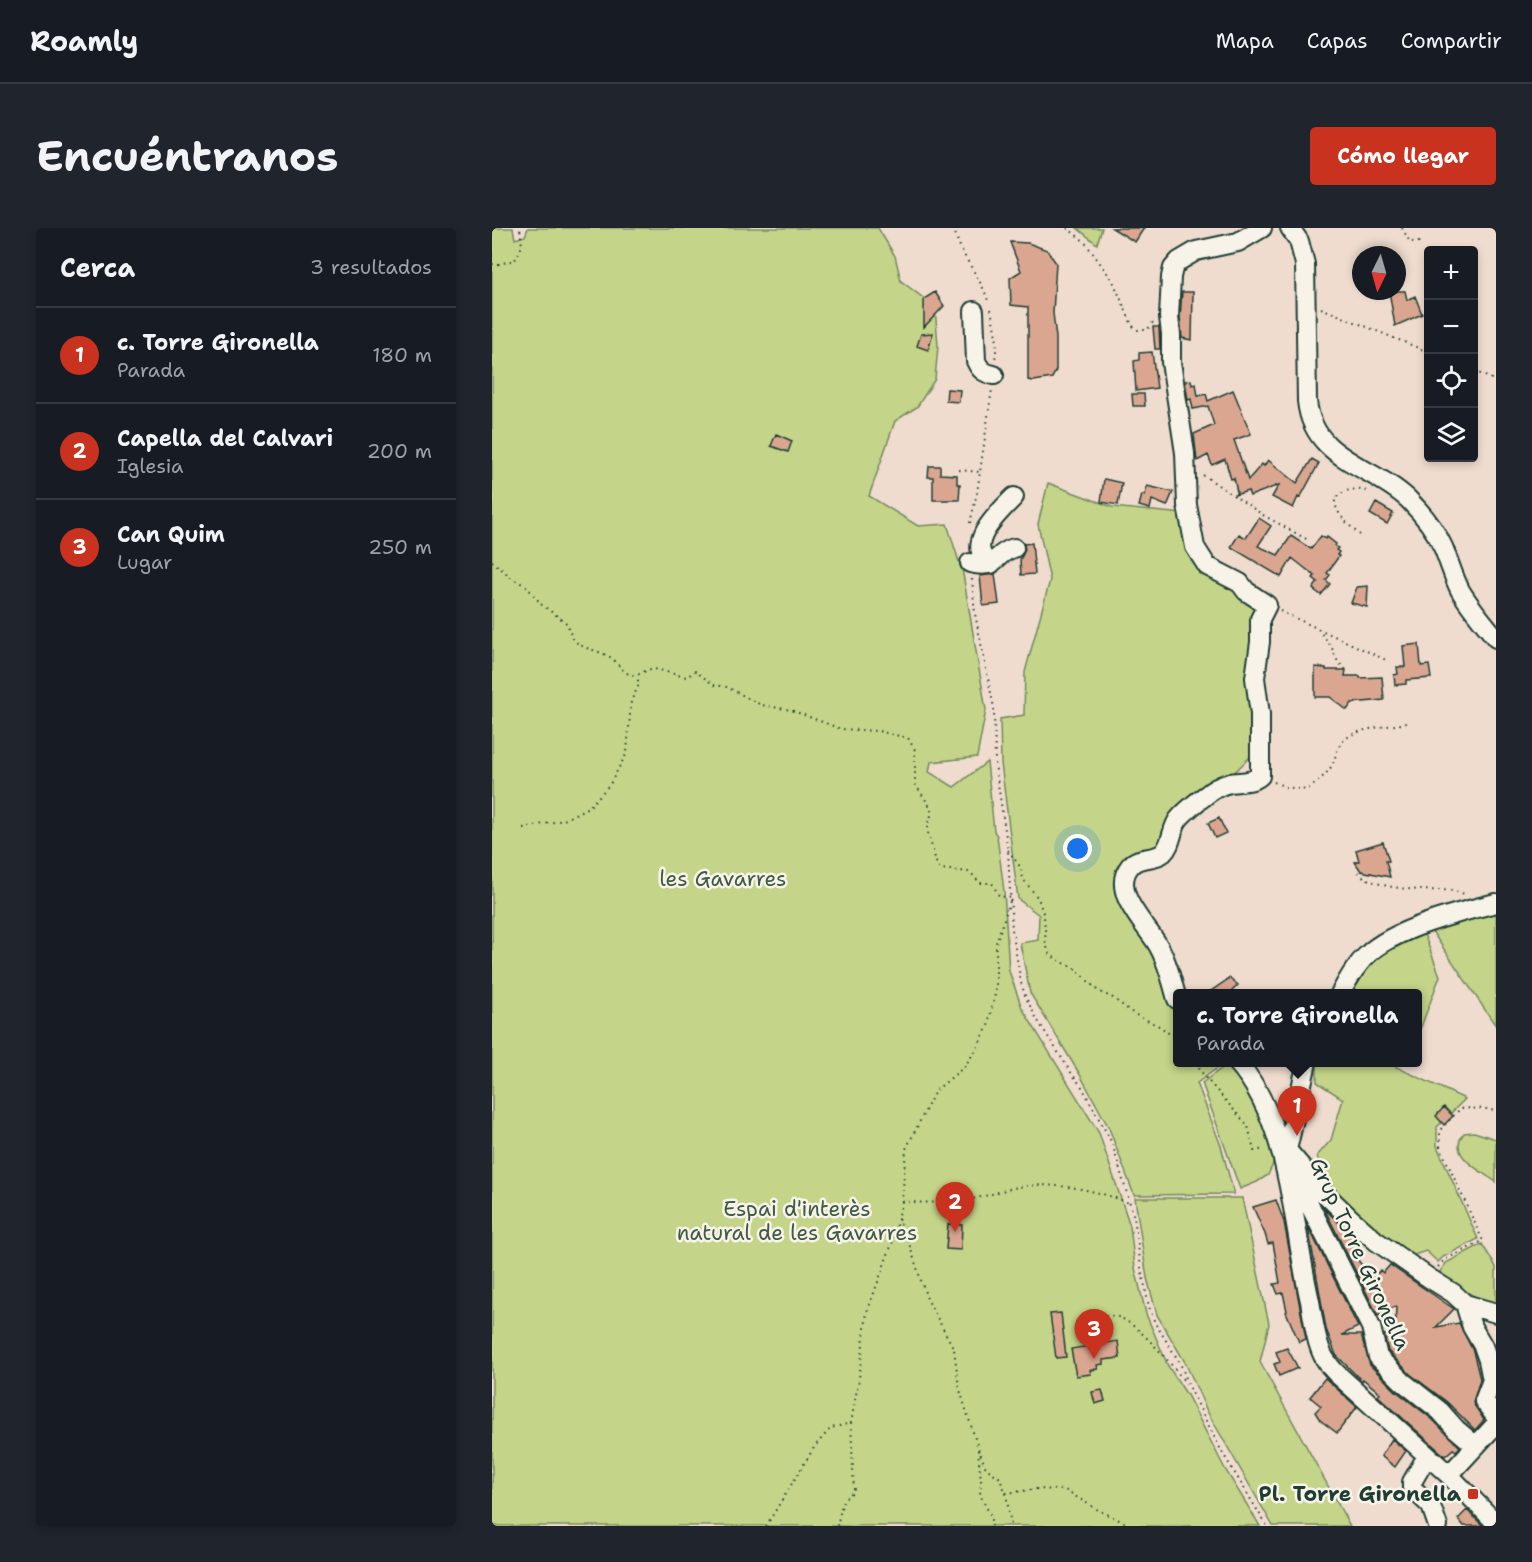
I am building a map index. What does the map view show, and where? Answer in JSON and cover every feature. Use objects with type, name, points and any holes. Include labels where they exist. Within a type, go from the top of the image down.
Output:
[{"type":"street","points":[[1174,989],[1160,948],[1130,904],[1125,884],[1126,874],[1130,865],[1141,858],[1163,853],[1168,847],[1173,828],[1178,820],[1205,796],[1225,784],[1251,781],[1260,776],[1260,714],[1255,678],[1260,642],[1260,619],[1267,605],[1246,591],[1240,583],[1207,566],[1195,547],[1188,517],[1185,453],[1171,362],[1169,301],[1173,268],[1179,261],[1196,251],[1238,242],[1262,228]]},
{"type":"street","points":[[1290,228],[1299,242],[1305,264],[1307,401],[1312,426],[1337,454],[1397,490],[1424,516],[1443,547],[1460,590],[1496,638]]},
{"type":"street","points":[[974,311],[976,361],[980,369],[994,375]]},
{"type":"street","points":[[991,564],[981,555],[982,538],[991,520],[1014,497]]},
{"type":"street","points":[[970,563],[991,564],[1005,552],[1014,548]]},
{"type":"street","points":[[1343,989],[1358,965],[1382,944],[1411,930],[1487,905]]},
{"type":"street","points":[[1241,1067],[1255,1085],[1283,1149]]},
{"type":"street","points":[[1283,1149],[1306,1067]]},
{"type":"street","name":"Grup Torre Gironella","points":[[1283,1149],[1322,1191],[1376,1241],[1453,1293],[1465,1304]]},
{"type":"street","name":"Grup Torre Gironella","points":[[1283,1149],[1305,1189],[1311,1208],[1371,1327],[1378,1357],[1476,1446]]},
{"type":"street","name":"Grup Torre Gironella","points":[[1283,1149],[1305,1284],[1323,1358],[1336,1373],[1449,1475],[1496,1523]]},
{"type":"street","points":[[1465,1304],[1496,1313]]},
{"type":"street","points":[[1465,1304],[1472,1327],[1484,1346],[1488,1360],[1492,1380],[1484,1401],[1496,1417]]},
{"type":"street","points":[[1449,1475],[1496,1424]]},
{"type":"street","points":[[1427,1456],[1412,1482],[1412,1488],[1431,1506],[1438,1526]]},
{"type":"path","points":[[492,264],[515,260],[522,246],[520,228]]},
{"type":"path","points":[[1067,228],[1084,242],[1113,281],[1132,325],[1137,330],[1147,330],[1169,301]]},
{"type":"path","points":[[1402,228],[1410,242],[1422,242]]},
{"type":"path","points":[[1306,305],[1325,309],[1424,350]]},
{"type":"path","points":[[1478,373],[1496,381]]},
{"type":"path","points":[[1185,453],[1195,471],[1310,541]]},
{"type":"path","points":[[958,470],[980,472],[970,530]]},
{"type":"path","points":[[1360,535],[1335,507],[1335,499],[1340,493],[1350,489],[1374,493]]},
{"type":"path","points":[[492,561],[513,579],[526,586],[542,605],[568,624],[569,634],[578,645],[611,657],[621,670],[628,674],[638,675],[654,669],[687,677],[695,671],[714,685],[727,687],[761,705],[790,710],[841,729],[878,731],[908,738],[915,750],[915,784],[932,813],[928,833],[937,865],[940,868],[970,872],[980,883],[992,883],[999,896],[1011,898]]},
{"type":"path","points":[[970,563],[975,614],[994,708],[995,764],[1008,850],[1011,930],[1018,971],[1026,998],[1038,1021],[1102,1120],[1119,1161],[1136,1226],[1141,1267],[1152,1316],[1180,1364],[1222,1452],[1267,1526]]},
{"type":"path","points":[[1267,605],[1386,660]]},
{"type":"path","points":[[1316,627],[1331,646],[1338,662],[1347,671]]},
{"type":"path","points":[[523,828],[564,820],[590,806],[610,784],[627,753],[631,701],[638,687],[638,675]]},
{"type":"path","points":[[1260,776],[1286,787],[1307,790],[1319,781],[1331,766],[1337,750],[1345,739],[1359,732],[1407,723]]},
{"type":"path","points":[[1008,850],[1021,868],[1023,879],[1038,898],[1044,916],[1046,945],[1050,954],[1076,969],[1098,991],[1113,998],[1134,1014],[1161,1027],[1173,1037]]},
{"type":"path","points":[[1358,872],[1380,883],[1420,890],[1460,892],[1487,905]]},
{"type":"path","points":[[837,1526],[843,1500],[854,1491],[851,1423],[867,1312],[894,1238],[902,1201],[906,1149],[935,1092],[964,1066],[976,1050],[988,1026],[996,990],[996,943],[1011,898]]},
{"type":"path","points":[[1199,1067],[1204,1076],[1248,1126],[1254,1151],[1283,1149]]},
{"type":"path","points":[[1429,1278],[1443,1260],[1483,1241],[1440,1147],[1440,1130],[1461,1108],[1489,1109],[1496,1112]]},
{"type":"path","points":[[902,1201],[921,1204],[971,1199],[1024,1186],[1049,1186],[1108,1194],[1129,1203]]},
{"type":"path","points":[[898,1218],[906,1231],[927,1299],[954,1349],[959,1387],[978,1448],[986,1468],[999,1477],[1006,1493],[1011,1526]]},
{"type":"path","points":[[1076,1322],[1111,1316],[1124,1320],[1160,1351],[1192,1393]]},
{"type":"path","points":[[766,1526],[815,1446],[831,1428],[851,1423]]},
{"type":"path","points":[[978,1448],[980,1495],[990,1514],[992,1526]]},
{"type":"path","points":[[1006,1493],[1037,1489],[1065,1491],[1132,1526]]},
{"type":"green space","name":"Espai d'interès natural de les Gavarres","points":[[492,228],[513,228],[515,239],[525,236],[528,228],[878,228],[895,256],[901,281],[935,307],[938,346],[935,379],[917,407],[895,421],[869,496],[918,526],[947,524],[963,574],[986,710],[977,757],[931,762],[929,772],[954,787],[987,762],[994,831],[997,836],[1004,891],[1009,971],[1022,1008],[1099,1133],[1130,1226],[1135,1268],[1146,1314],[1168,1366],[1187,1395],[1225,1469],[1260,1526],[492,1526]]},
{"type":"green space","points":[[1077,228],[1102,228],[1097,244]]},
{"type":"green space","points":[[1048,483],[1112,507],[1183,514],[1189,541],[1254,604],[1253,754],[1166,840],[1122,870],[1142,928],[1173,996],[1173,1067],[1219,1067],[1197,1083],[1221,1146],[1234,1194],[1134,1195],[1109,1128],[1079,1073],[1030,993],[1020,943],[1038,940],[1039,915],[1018,899],[1001,763],[1000,719],[1024,715],[1025,672],[1050,580],[1038,524]]},
{"type":"green space","points":[[1496,909],[1496,1026],[1431,930]]},
{"type":"green space","points":[[1424,934],[1440,976],[1422,1024],[1422,989],[1354,989],[1373,963],[1400,945]]},
{"type":"green space","points":[[1224,1067],[1232,1067],[1254,1093],[1273,1151],[1273,1164],[1268,1175],[1257,1182],[1240,1189],[1202,1083]]},
{"type":"green space","points":[[1317,1067],[1396,1067],[1465,1099],[1437,1127],[1437,1146],[1478,1239],[1443,1257],[1438,1262],[1426,1251],[1411,1256],[1352,1211],[1326,1184],[1317,1156],[1331,1140],[1343,1099],[1317,1082]]},
{"type":"green space","points":[[1474,1132],[1496,1139],[1496,1182],[1462,1155],[1459,1148],[1464,1133]]},
{"type":"green space","points":[[1135,1198],[1242,1198],[1269,1324],[1260,1362],[1350,1526],[1273,1526],[1207,1411],[1185,1362],[1157,1315],[1147,1278]]},
{"type":"green space","points":[[1482,1244],[1496,1267],[1496,1308],[1437,1276],[1446,1263]]},
{"type":"building","points":[[1112,228],[1144,228],[1135,242]]},
{"type":"building","points":[[1010,242],[1028,243],[1047,250],[1056,263],[1053,313],[1056,370],[1052,378],[1028,380],[1028,307],[1011,305],[1010,278],[1021,271]]},
{"type":"building","points":[[935,292],[944,306],[924,327],[924,299]]},
{"type":"building","points":[[1182,292],[1193,292],[1192,340],[1182,338],[1180,317]]},
{"type":"building","points":[[1406,296],[1407,300],[1415,296],[1422,314],[1395,326],[1391,300],[1406,300]]},
{"type":"building","points":[[1153,327],[1159,327],[1160,349],[1155,349]]},
{"type":"building","points":[[933,333],[928,350],[917,346],[921,334]]},
{"type":"building","points":[[1152,352],[1157,388],[1136,391],[1134,361],[1139,360],[1139,353]]},
{"type":"building","points":[[1191,380],[1192,385],[1196,384],[1198,396],[1206,394],[1208,401],[1233,390],[1251,434],[1234,440],[1248,480],[1268,460],[1297,483],[1312,459],[1319,463],[1293,508],[1272,497],[1279,485],[1250,496],[1248,491],[1235,495],[1237,492],[1234,478],[1231,479],[1225,459],[1212,465],[1208,455],[1197,461],[1194,434],[1214,425],[1208,406],[1193,409],[1191,399],[1188,400],[1185,381]]},
{"type":"building","points":[[947,389],[960,390],[959,402],[946,401]]},
{"type":"building","points":[[1132,394],[1144,394],[1145,406],[1133,406]]},
{"type":"building","points":[[776,434],[792,441],[788,452],[771,446]]},
{"type":"building","points":[[929,466],[940,466],[940,474],[957,475],[957,484],[960,484],[959,500],[933,500],[933,477],[928,477]]},
{"type":"building","points":[[1104,479],[1122,483],[1118,505],[1101,502]]},
{"type":"building","points":[[1147,486],[1173,492],[1167,506],[1152,500],[1150,509],[1139,506]]},
{"type":"building","points":[[1376,503],[1393,513],[1387,524],[1370,514]]},
{"type":"building","points":[[1259,518],[1271,526],[1258,546],[1278,555],[1291,536],[1311,549],[1321,536],[1326,539],[1327,537],[1336,544],[1339,556],[1327,573],[1330,575],[1326,580],[1330,584],[1321,595],[1313,589],[1318,582],[1313,578],[1315,576],[1292,558],[1281,577],[1231,547],[1239,534],[1246,538]]},
{"type":"building","points":[[1032,543],[1035,574],[1021,575],[1020,560],[1025,550],[1024,544]]},
{"type":"building","points":[[995,574],[999,604],[983,606],[980,576]]},
{"type":"building","points":[[1368,586],[1367,607],[1351,603],[1357,587]]},
{"type":"building","points":[[1419,644],[1421,666],[1429,665],[1431,678],[1406,680],[1406,684],[1395,685],[1394,675],[1398,674],[1397,667],[1405,667],[1403,646]]},
{"type":"building","points":[[1315,667],[1326,668],[1326,670],[1346,670],[1345,676],[1382,677],[1384,700],[1352,703],[1347,710],[1330,697],[1315,697]]},
{"type":"building","points":[[1219,818],[1226,833],[1215,838],[1208,823]]},
{"type":"building","points":[[1383,842],[1389,861],[1386,861],[1390,877],[1361,871],[1355,862],[1359,861],[1356,850]]},
{"type":"building","points":[[1230,978],[1238,985],[1234,989],[1214,989]]},
{"type":"building","points":[[1444,1107],[1453,1116],[1444,1125],[1436,1116]]},
{"type":"building","points":[[1276,1200],[1284,1222],[1306,1339],[1299,1342],[1286,1312],[1283,1293],[1278,1294],[1274,1284],[1280,1283],[1273,1243],[1268,1244],[1253,1207]]},
{"type":"building","points":[[1324,1208],[1353,1237],[1351,1239],[1359,1250],[1353,1254],[1369,1274],[1373,1269],[1378,1273],[1380,1270],[1383,1273],[1390,1265],[1454,1309],[1436,1327],[1459,1323],[1473,1351],[1480,1379],[1473,1403],[1484,1420],[1475,1430],[1447,1402],[1410,1374],[1388,1351],[1384,1335],[1395,1334],[1396,1306],[1378,1316]]},
{"type":"building","points":[[948,1224],[962,1225],[961,1250],[946,1249]]},
{"type":"building","points":[[1308,1226],[1358,1327],[1342,1335],[1361,1335],[1370,1365],[1396,1391],[1432,1419],[1460,1447],[1456,1451],[1453,1449],[1445,1456],[1378,1396],[1380,1393],[1363,1379],[1362,1381],[1336,1355],[1326,1329]]},
{"type":"building","points":[[1061,1313],[1066,1357],[1056,1358],[1050,1314]]},
{"type":"building","points":[[1118,1341],[1120,1358],[1103,1360],[1103,1364],[1097,1365],[1098,1369],[1090,1370],[1091,1374],[1076,1376],[1071,1349]]},
{"type":"building","points":[[1287,1348],[1298,1368],[1279,1376],[1274,1364],[1280,1362],[1276,1352]]},
{"type":"building","points":[[1325,1378],[1357,1407],[1337,1433],[1320,1420],[1315,1412],[1321,1406],[1310,1397]]},
{"type":"building","points":[[1102,1390],[1105,1401],[1095,1404],[1092,1392]]},
{"type":"building","points":[[1392,1439],[1406,1451],[1395,1467],[1381,1456]]},
{"type":"building","points":[[1467,1510],[1483,1526],[1464,1526],[1458,1519]]},
{"type":"place","name":"c. Torre Gironella","points":[[1297,1136]]},
{"type":"place","name":"Capella del Calvari","points":[[955,1232]]},
{"type":"place","name":"Can Quim","points":[[1094,1359]]},
{"type":"place","name":"Pl. Torre Gironella","points":[[1473,1494]]},
{"type":"park label","name":"les Gavarres","points":[[723,879]]}]
